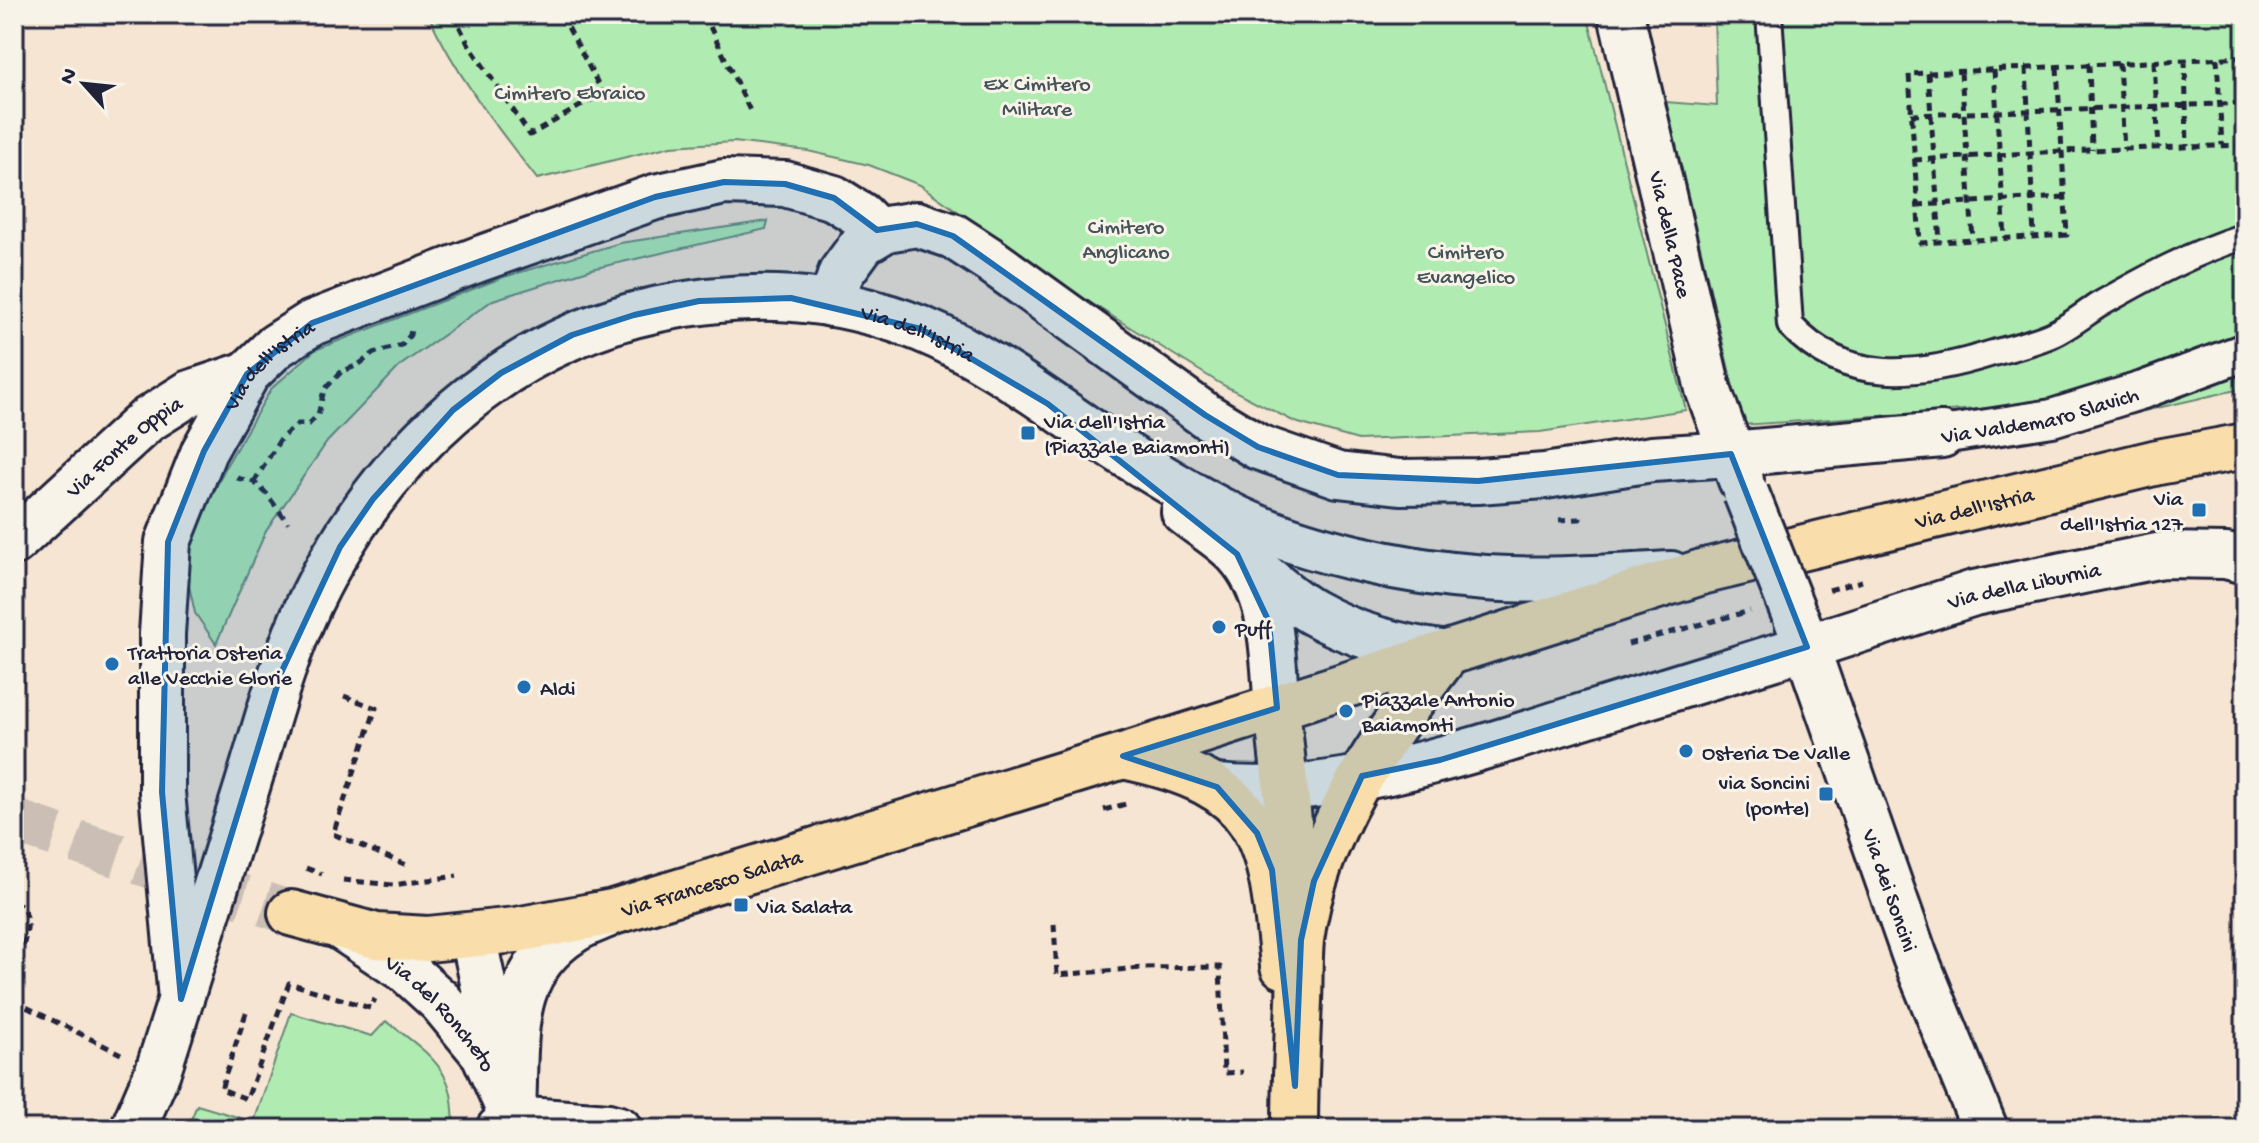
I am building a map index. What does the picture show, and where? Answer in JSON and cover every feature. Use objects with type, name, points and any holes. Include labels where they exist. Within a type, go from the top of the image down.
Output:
[{"type":"main road","name":"Via dell'Istria","points":[[1705,571],[2158,462],[2245,446]]},
{"type":"main road","points":[[1123,756],[1705,571]]},
{"type":"main road","points":[[1295,1086],[1301,940],[1314,881],[1335,828],[1362,776],[1413,698],[1447,654]]},
{"type":"main road","points":[[1277,708],[1289,821],[1295,1129]]},
{"type":"main road","points":[[1123,756],[1165,765],[1217,787],[1238,805],[1252,825],[1272,870],[1295,1086]]},
{"type":"main road","name":"Via Francesco Salata","points":[[291,913],[376,936],[428,939],[473,936],[613,912],[1123,756]]},
{"type":"street","name":"Via della Pace","points":[[1621,14],[1708,389],[1746,493]]},
{"type":"street","name":"Via dell'Istria","points":[[181,999],[162,792],[162,634],[168,542],[204,451],[247,374],[276,346],[312,323],[479,259],[655,197],[724,182],[785,184],[834,198],[861,215],[879,233]]},
{"type":"street","name":"Via Valdemaro Slavich","points":[[879,233],[917,224],[953,236],[1205,415],[1258,447],[1338,475],[1400,482],[1545,476],[1652,459],[1942,435],[2052,418],[2143,390],[2245,352]]},
{"type":"street","points":[[831,304],[841,273],[863,243],[879,233]]},
{"type":"street","name":"Via dell'Istria","points":[[133,1129],[158,1071],[281,673],[310,603],[340,547],[373,499],[453,410],[501,373],[572,335],[634,315],[699,301],[752,296],[831,304],[873,313],[921,329],[973,354],[1048,404]]},
{"type":"street","name":"Via Fonte Oppia","points":[[14,542],[147,420],[190,393],[247,374]]},
{"type":"street","points":[[1048,404],[1309,611],[1353,633],[1400,647],[1447,654]]},
{"type":"street","points":[[1048,404],[1141,465],[1230,515],[1306,545],[1378,562],[1485,578],[1592,578],[1705,571]]},
{"type":"street","name":"Via dei Soncini","points":[[1746,493],[1797,615],[1915,957],[1985,1129]]},
{"type":"street","points":[[1237,554],[1253,576],[1269,622],[1277,708]]},
{"type":"street","name":"Via della Liburnia","points":[[1217,787],[1250,790],[1285,788],[1440,760],[1797,615],[1974,593],[2162,555],[2226,556],[2245,561]]},
{"type":"street","name":"Via del Roncheto","points":[[506,1124],[519,1011],[527,980],[541,958],[573,930],[613,912]]},
{"type":"street","name":"Via del Roncheto","points":[[342,928],[408,972],[441,1002],[484,1054],[506,1124]]},
{"type":"street","name":"Via del Roncheto","points":[[473,936],[506,1124]]},
{"type":"street","points":[[506,1124],[608,1126],[619,1129]]},
{"type":"lane","points":[[1769,14],[1790,325],[1806,342],[1833,357],[1864,370],[1895,372],[1927,370],[1965,362],[2053,335],[2098,306],[2194,254],[2245,236]]},
{"type":"path","points":[[453,14],[469,45],[530,135],[603,93],[561,14]]},
{"type":"path","points":[[704,14],[752,115]]},
{"type":"path","points":[[2057,67],[2067,235],[1920,243],[1909,74],[2245,57]]},
{"type":"path","points":[[2217,58],[2222,145]]},
{"type":"path","points":[[2185,60],[2187,146]]},
{"type":"path","points":[[2154,62],[2159,148]]},
{"type":"path","points":[[2119,63],[2124,149]]},
{"type":"path","points":[[2089,65],[2092,150]]},
{"type":"path","points":[[2026,68],[2034,237]]},
{"type":"path","points":[[1994,70],[2005,238]]},
{"type":"path","points":[[1961,72],[1973,240]]},
{"type":"path","points":[[1928,73],[1940,242]]},
{"type":"path","points":[[1911,115],[2245,103]]},
{"type":"path","points":[[1914,160],[2245,145]]},
{"type":"path","points":[[1917,205],[2064,197]]},
{"type":"path","points":[[254,482],[281,438],[298,424],[309,424],[318,415],[324,390],[341,372],[358,365],[374,353],[402,345],[410,335],[412,323]]},
{"type":"path","points":[[232,472],[239,480],[254,482],[288,523]]},
{"type":"path","points":[[1625,645],[1797,615],[1869,579]]},
{"type":"path","points":[[344,696],[376,708],[333,834],[409,866]]},
{"type":"path","points":[[306,868],[342,880],[393,885],[457,876]]},
{"type":"path","points":[[14,901],[22,906],[28,916],[14,971]]},
{"type":"path","points":[[1054,924],[1057,975],[1142,968],[1220,967],[1224,1073],[1243,1072]]},
{"type":"path","points":[[246,1013],[221,1089],[247,1099],[289,983],[370,1008]]},
{"type":"path","points":[[14,1001],[123,1055]]},
{"type":"highlighted area","points":[[724,182],[785,184],[834,198],[877,230],[917,224],[953,236],[1205,415],[1258,447],[1338,475],[1478,481],[1731,454],[1807,647],[1440,760],[1362,776],[1314,881],[1301,940],[1295,1086],[1272,870],[1257,833],[1217,787],[1123,756],[1277,708],[1269,622],[1237,554],[1048,404],[921,329],[791,298],[699,301],[634,315],[572,335],[501,373],[453,410],[373,499],[340,547],[281,673],[181,999],[162,792],[168,542],[204,451],[247,374],[312,323],[655,197]]},
{"type":"green space","points":[[428,14],[1587,14],[1686,410],[1540,432],[1358,440],[1295,422],[1221,384],[1067,288],[920,185],[869,165],[808,151],[734,142],[671,146],[537,179],[464,79]]},
{"type":"green space","points":[[1714,14],[2245,14],[2245,340],[2164,370],[2044,401],[2006,407],[1742,425],[1666,102],[1717,106]]},
{"type":"green space","points":[[768,221],[766,229],[592,269],[493,300],[401,365],[327,442],[266,531],[216,644],[195,613],[187,576],[191,542],[226,466],[271,389],[315,350],[504,277],[620,243]]},
{"type":"green space","points":[[2245,366],[2245,388],[2131,414],[2200,383]]},
{"type":"green space","points":[[291,1013],[372,1036],[386,1021],[418,1046],[440,1069],[450,1088],[454,1126],[439,1129],[187,1129],[197,1105],[254,1122]]},
{"type":"tunnel","points":[[14,821],[291,913]]},
{"type":"place","name":"Via dell'Istria (Piazzale Baiamonti)","points":[[1028,433]]},
{"type":"place","name":"Via dell'Istria 127","points":[[2199,510]]},
{"type":"place","name":"Puff","points":[[1219,627]]},
{"type":"place","name":"Trattoria Osteria alle Vecchie Glorie","points":[[112,664]]},
{"type":"place","name":"Aldi","points":[[524,687]]},
{"type":"place","name":"Piazzale Antonio Baiamonti","points":[[1346,711]]},
{"type":"place","name":"Osteria De Valle","points":[[1686,751]]},
{"type":"place","name":"via Soncini (ponte)","points":[[1826,794]]},
{"type":"place","name":"Via Salata","points":[[741,905]]},
{"type":"park label","name":"Cimitero Ebraico","points":[[570,91]]},
{"type":"park label","name":"Ex Cimitero Militare","points":[[1037,94]]},
{"type":"park label","name":"Cimitero Anglicano","points":[[1126,238]]},
{"type":"park label","name":"Cimitero Evangelico","points":[[1466,262]]}]
